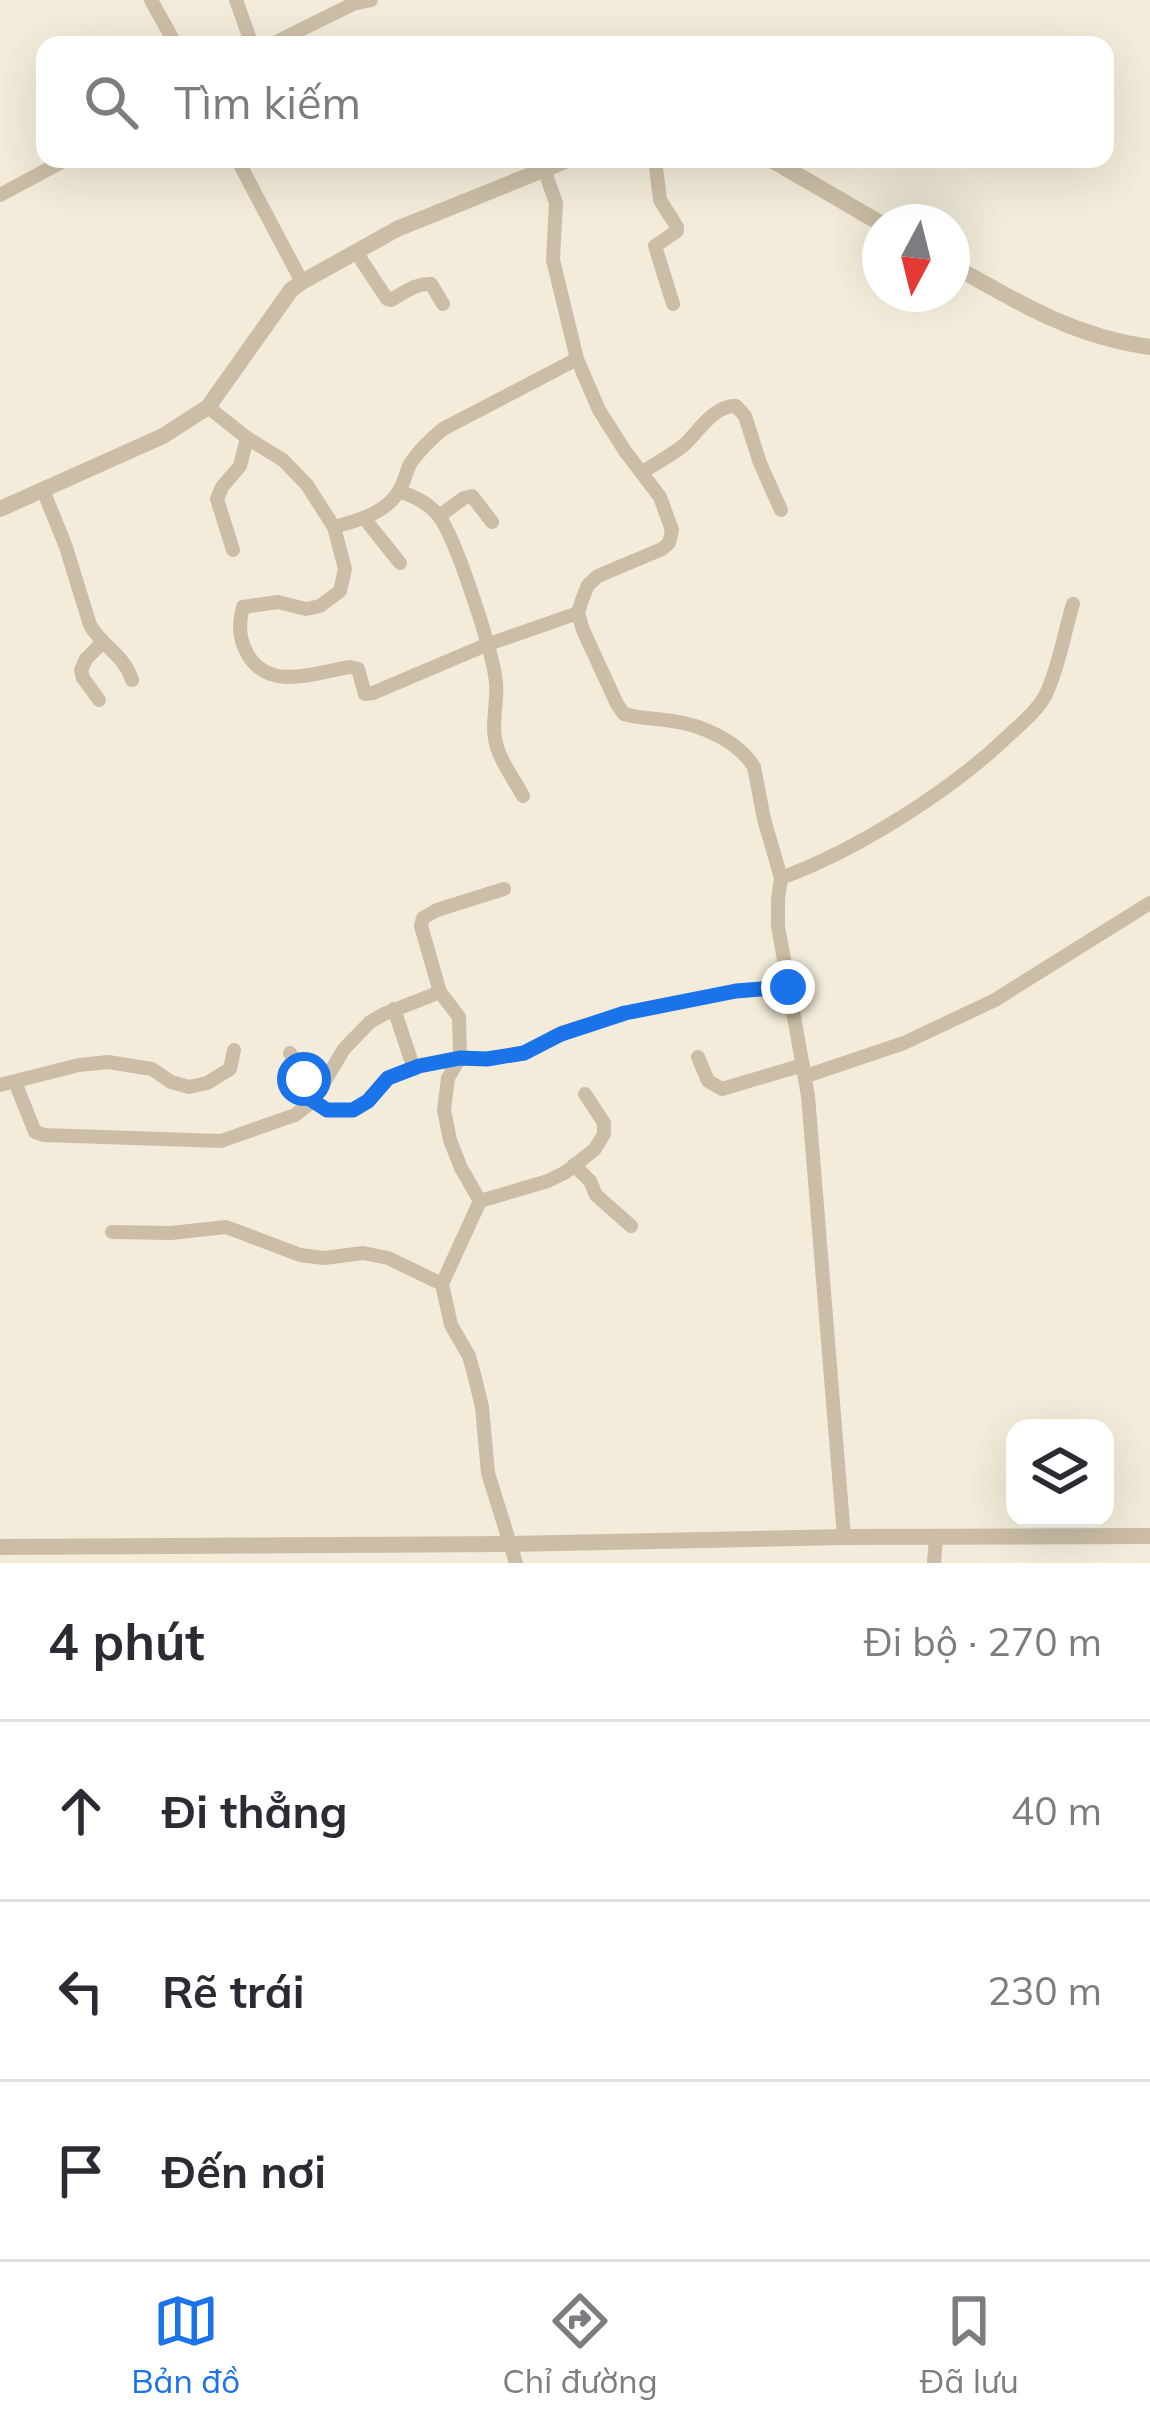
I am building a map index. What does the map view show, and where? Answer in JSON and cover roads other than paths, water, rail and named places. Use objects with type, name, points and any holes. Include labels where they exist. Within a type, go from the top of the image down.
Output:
[{"type":"street","points":[[151,0],[171,36]]},
{"type":"street","points":[[236,0],[250,36]]},
{"type":"street","points":[[289,36],[371,0]]},
{"type":"street","points":[[0,195],[50,168]]},
{"type":"street","points":[[242,168],[302,282]]},
{"type":"street","points":[[656,168],[660,200],[677,229],[655,246],[673,304]]},
{"type":"street","points":[[785,168],[862,213]]},
{"type":"street","points":[[0,509],[164,436],[208,407],[291,290],[302,282],[397,229],[544,169],[556,203],[553,260],[577,358],[599,410],[660,496],[672,537],[662,549],[592,581],[578,614],[621,710],[632,717],[672,721],[710,733],[750,760],[781,878],[777,912],[804,1071],[844,1537]]},
{"type":"street","points":[[356,252],[387,299],[431,284],[443,304]]},
{"type":"street","points":[[970,275],[1088,335],[1150,347]]},
{"type":"street","points":[[334,527],[381,509],[399,491],[410,465],[443,429],[577,358]]},
{"type":"street","points":[[643,472],[682,446],[726,406],[736,406],[745,416],[781,510]]},
{"type":"street","points":[[208,407],[308,485],[334,527],[345,569],[340,591],[320,606],[306,609],[278,602],[243,607],[241,638],[263,671],[295,677],[350,667],[358,669],[365,694],[578,614]]},
{"type":"street","points":[[233,550],[217,499],[240,466],[247,437]]},
{"type":"street","points":[[44,490],[90,625],[127,664],[133,680]]},
{"type":"street","points":[[399,491],[417,497],[439,517],[464,572],[496,682],[496,746],[524,796]]},
{"type":"street","points":[[439,517],[472,496],[492,522]]},
{"type":"street","points":[[364,518],[400,563]]},
{"type":"street","points":[[781,878],[865,838],[950,784],[999,745],[1046,695],[1073,604]]},
{"type":"street","points":[[99,700],[80,670],[103,642]]},
{"type":"street","points":[[480,1201],[449,1140],[444,1110],[448,1078],[460,1058],[459,1018],[440,992],[422,934],[423,918],[504,889]]},
{"type":"street","points":[[698,1057],[708,1081],[722,1089],[904,1043],[995,1000],[1150,902]]},
{"type":"street","points":[[290,1053],[327,1110],[353,1110],[388,1078],[414,1069],[460,1058],[524,1053],[561,1034],[625,1013],[736,991],[788,987]]},
{"type":"street","points":[[235,1050],[230,1069],[198,1087],[171,1082],[152,1069],[108,1062],[8,1084],[35,1132],[44,1136],[221,1142],[295,1115],[363,1028],[394,1009],[440,992]]},
{"type":"street","points":[[394,1009],[414,1069]]},
{"type":"street","points":[[480,1201],[532,1188],[566,1172],[595,1149],[604,1123],[585,1094]]},
{"type":"street","points":[[574,1165],[590,1181],[596,1196],[632,1226]]},
{"type":"street","points":[[480,1201],[442,1284],[451,1325],[469,1356],[475,1378],[488,1473],[516,1563]]},
{"type":"street","points":[[112,1232],[226,1227],[300,1255],[324,1258],[363,1253],[388,1258],[442,1284]]},
{"type":"street","points":[[0,1547],[138,1555],[844,1537],[1150,1536]]},
{"type":"street","points":[[934,1563],[936,1537]]}]
